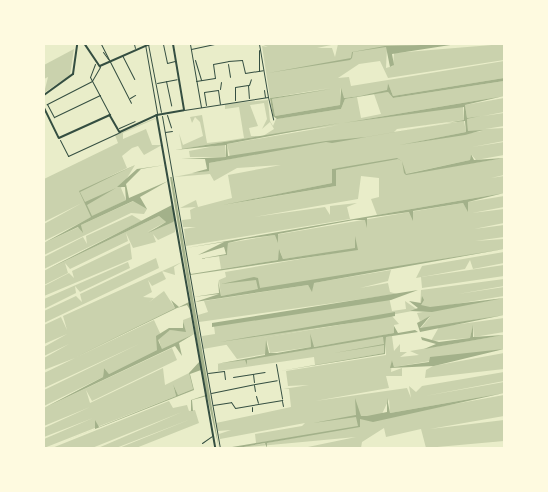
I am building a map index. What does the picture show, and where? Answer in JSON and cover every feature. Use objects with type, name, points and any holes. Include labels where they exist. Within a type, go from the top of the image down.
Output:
[{"type":"main road","points":[[44,95],[73,75],[77,44]]},
{"type":"street","points":[[85,44],[95,64],[92,81],[120,132]]},
{"type":"street","points":[[101,44],[131,104]]},
{"type":"street","points":[[134,44],[135,48]]},
{"type":"street","points":[[100,95],[54,117],[47,104],[92,81],[100,66],[109,60],[147,44]]},
{"type":"street","points":[[147,44],[152,80],[165,132],[206,374],[216,448]]},
{"type":"street","points":[[147,44],[157,83],[163,148],[207,394],[220,448]]},
{"type":"street","points":[[164,44],[167,63],[176,61]]},
{"type":"street","points":[[173,44],[184,110]]},
{"type":"street","points":[[190,44],[201,108]]},
{"type":"street","points":[[191,49],[215,44]]},
{"type":"street","points":[[260,44],[273,119]]},
{"type":"street","points":[[259,71],[256,50],[261,49]]},
{"type":"street","points":[[105,51],[109,60]]},
{"type":"street","points":[[122,55],[134,79]]},
{"type":"street","points":[[196,81],[215,78],[213,64],[242,59],[245,73],[264,70]]},
{"type":"street","points":[[193,61],[198,60],[201,80]]},
{"type":"street","points":[[228,62],[230,76]]},
{"type":"street","points":[[95,64],[100,66]]},
{"type":"street","points":[[157,83],[179,79]]},
{"type":"street","points":[[250,100],[248,85],[251,79]]},
{"type":"street","points":[[166,81],[171,105]]},
{"type":"street","points":[[220,105],[218,90],[221,82]]},
{"type":"street","points":[[236,102],[232,88],[248,85]]},
{"type":"street","points":[[206,107],[204,92],[218,90]]},
{"type":"street","points":[[264,90],[265,97]]},
{"type":"street","points":[[128,99],[135,95]]},
{"type":"street","points":[[44,107],[68,156],[160,115],[268,97]]},
{"type":"street","points":[[46,113],[51,111]]},
{"type":"street","points":[[166,114],[171,127]]},
{"type":"street","points":[[59,138],[110,115]]},
{"type":"street","points":[[119,128],[135,121]]},
{"type":"street","points":[[129,124],[130,128]]},
{"type":"street","points":[[165,132],[172,131]]},
{"type":"street","points":[[276,364],[283,406]]},
{"type":"street","points":[[206,374],[224,370],[225,379]]},
{"type":"street","points":[[233,377],[265,372]]},
{"type":"street","points":[[253,374],[255,391]]},
{"type":"street","points":[[207,394],[250,388],[254,384],[279,380]]},
{"type":"street","points":[[256,396],[258,404]]},
{"type":"street","points":[[211,406],[251,405],[282,400]]},
{"type":"street","points":[[251,405],[252,411]]},
{"type":"street","points":[[202,443],[213,436]]},
{"type":"shaded area","points":[[261,44],[336,44],[317,48],[332,48],[335,57],[338,44],[436,44],[387,47],[386,68],[393,66],[394,53],[504,44],[504,60],[388,78],[380,61],[359,64],[338,78],[349,77],[351,86],[504,61],[504,78],[393,96],[388,83],[387,91],[343,98],[340,88],[340,105],[275,116],[272,99],[330,88],[270,98],[262,46],[268,47]]},
{"type":"shaded area","points":[[457,44],[392,54],[394,65],[390,67],[386,47],[353,52],[352,58],[350,60],[268,73],[351,58],[352,52],[385,46]]},
{"type":"shaded area","points":[[74,49],[70,75],[44,93],[48,77],[44,79],[44,65]]},
{"type":"shaded area","points":[[504,78],[504,81],[393,98],[388,92],[345,99],[341,109],[277,119],[273,116],[270,98],[331,89],[272,99],[275,116],[340,105],[341,88],[344,98],[387,90],[388,83],[393,96]]},
{"type":"shaded area","points":[[504,81],[504,96],[343,123],[463,106],[464,120],[397,129],[394,132],[464,121],[466,132],[401,145],[482,131],[468,131],[467,119],[481,116],[467,118],[465,105],[504,98],[504,112],[483,116],[504,113],[504,126],[485,129],[504,128],[504,141],[472,147],[504,142],[504,155],[476,160],[471,154],[470,160],[405,174],[504,158],[504,175],[491,178],[504,176],[504,193],[377,215],[371,199],[379,197],[379,178],[361,176],[358,199],[254,217],[325,207],[330,215],[330,206],[357,203],[347,207],[350,219],[186,246],[184,229],[196,227],[183,227],[182,220],[191,219],[190,210],[196,207],[180,208],[196,200],[198,207],[232,198],[228,175],[281,165],[237,168],[214,181],[210,174],[174,177],[209,170],[209,163],[297,146],[230,157],[227,144],[339,125],[263,136],[274,129],[270,122],[262,129],[267,119],[264,103],[250,105],[258,126],[249,128],[251,136],[261,136],[182,149],[179,133],[183,145],[203,136],[200,122],[195,117],[192,123],[190,117],[202,115],[207,143],[244,138],[239,107],[225,109],[225,104],[268,100],[270,121],[273,126],[276,119],[341,109],[345,99],[357,97],[361,118],[381,114],[374,94],[388,92],[393,98]],"holes":[[[354,166],[336,170],[336,186],[224,205],[332,183],[332,169]]]},
{"type":"shaded area","points":[[504,96],[465,105],[467,118],[481,116],[467,119],[468,131],[483,130],[465,135],[400,145],[466,132],[465,121],[447,123],[332,143],[326,142],[209,163],[209,171],[192,173],[207,169],[205,159],[181,159],[226,157],[226,145],[175,150],[340,123],[227,144],[228,156],[326,141],[366,137],[464,120],[464,107],[343,123]]},
{"type":"shaded area","points":[[155,118],[158,123],[155,119],[123,133],[123,139],[146,129],[152,145],[162,145],[144,155],[138,146],[132,148],[122,156],[127,168],[102,180],[135,165],[121,188],[126,200],[44,241],[44,224],[82,203],[44,222],[44,179],[118,143],[115,135]]},
{"type":"shaded area","points":[[225,144],[226,157],[190,157],[189,151]]},
{"type":"shaded area","points":[[471,154],[474,160],[504,158],[406,175],[402,161],[406,174],[470,160]]},
{"type":"shaded area","points":[[397,158],[402,161],[398,159],[336,170],[336,186],[223,205],[332,183],[332,169]]},
{"type":"shaded area","points":[[135,165],[80,192],[85,202],[116,188],[87,205],[92,216],[126,200],[125,187],[117,187],[137,169],[165,165],[141,169],[126,184],[129,198],[168,181],[140,197],[147,209],[133,201],[81,225],[83,233],[78,227],[44,243],[91,217],[79,191]]},
{"type":"shaded area","points":[[170,177],[172,177],[219,448],[207,396],[192,400],[193,411],[191,411],[191,400],[206,395]]},
{"type":"shaded area","points":[[504,193],[468,202],[468,212],[463,203],[413,211],[413,221],[409,212],[367,218],[367,228],[365,220],[354,220],[278,234],[278,243],[275,235],[245,239],[228,243],[227,255],[199,259],[226,254],[224,247],[198,255],[224,242],[186,248]]},
{"type":"shaded area","points":[[504,196],[504,207],[472,213],[504,209],[504,223],[474,229],[504,225],[504,237],[475,241],[504,239],[504,249],[221,296],[219,280],[226,277],[225,272],[358,249],[283,259],[280,251],[278,260],[221,269],[219,256],[227,255],[228,243],[463,203],[468,211],[468,202]]},
{"type":"shaded area","points":[[138,199],[147,209],[144,214],[131,213],[44,255],[44,243],[79,227],[82,232],[81,225]]},
{"type":"shaded area","points":[[172,205],[175,220],[173,222],[148,233],[166,222],[159,216],[44,271]]},
{"type":"shaded area","points":[[132,215],[142,221],[44,269],[44,257],[83,237],[87,244],[86,236]]},
{"type":"shaded area","points":[[159,216],[166,222],[147,232],[175,220],[175,232],[158,240],[153,234],[156,242],[133,248],[126,233],[128,241],[70,269],[65,263],[68,273],[44,285],[44,271]]},
{"type":"shaded area","points":[[355,236],[358,250],[190,275],[189,270],[191,274],[278,260],[279,249],[283,259],[355,248]]},
{"type":"shaded area","points":[[130,243],[132,259],[44,296],[44,286],[69,273],[74,278],[72,271]]},
{"type":"shaded area","points":[[504,249],[314,283],[312,292],[308,285],[195,302],[219,294],[193,297],[219,293],[218,280],[221,296],[258,289],[256,280],[221,284],[254,277],[258,278],[260,288]]},
{"type":"shaded area","points":[[504,252],[504,263],[473,269],[470,260],[465,269],[416,278],[422,266]]},
{"type":"shaded area","points":[[156,258],[159,268],[44,323],[44,311],[76,296],[82,302],[80,294]]},
{"type":"shaded area","points":[[128,262],[130,268],[80,292],[75,286],[76,293],[44,309],[44,299]]},
{"type":"shaded area","points":[[182,262],[174,267],[175,275],[162,271]]},
{"type":"shaded area","points":[[504,265],[504,276],[422,288],[421,277]]},
{"type":"shaded area","points":[[391,270],[388,281],[360,288],[388,283],[390,292],[397,294],[199,322],[198,315],[208,312],[204,301],[308,285],[312,291],[313,283]]},
{"type":"shaded area","points":[[162,271],[166,279],[152,286],[148,280],[152,292],[143,297],[154,298],[148,303],[164,291],[175,308],[77,357],[154,320],[160,333],[157,350],[109,374],[104,368],[103,377],[44,406],[44,390],[139,344],[44,388],[44,373],[75,358],[44,370],[44,358],[69,344],[44,356],[44,347],[67,334],[44,344],[44,325],[61,317],[67,330],[63,316]]},
{"type":"shaded area","points":[[504,279],[504,286],[458,294],[504,287],[504,296],[420,310],[421,290]]},
{"type":"shaded area","points":[[418,290],[391,300],[212,327],[212,323]]},
{"type":"shaded area","points":[[422,296],[424,300],[421,305],[430,307],[504,298],[432,312],[410,311],[418,308],[409,301],[421,303]]},
{"type":"shaded area","points":[[389,297],[392,311],[406,309],[405,301],[418,310],[203,349],[202,336],[215,334],[214,326]]},
{"type":"shaded area","points":[[504,298],[504,315],[420,329],[430,317],[420,321],[417,313]]},
{"type":"shaded area","points":[[171,300],[179,307],[189,302],[190,310],[187,305],[177,308],[76,357],[175,308]]},
{"type":"shaded area","points":[[395,312],[395,316],[379,319],[220,342]]},
{"type":"shaded area","points":[[504,315],[420,332],[417,323],[430,316],[420,328]]},
{"type":"shaded area","points":[[392,316],[399,324],[394,325],[394,333],[359,340],[384,337],[384,353],[315,365],[314,357],[218,371],[218,364],[338,343],[313,347],[310,333],[311,347],[270,353],[267,340],[266,354],[237,359],[226,344]]},
{"type":"shaded area","points":[[191,317],[194,334],[162,350],[158,337],[170,330],[185,331],[183,320]]},
{"type":"shaded area","points":[[504,318],[504,332],[474,337],[473,326],[470,338],[431,341],[439,327]]},
{"type":"shaded area","points":[[183,321],[186,332],[170,330],[158,340],[162,349],[194,334],[179,343],[182,356],[175,346],[44,408],[103,377],[104,368],[109,374],[157,350],[156,336],[169,328],[183,328]]},
{"type":"shaded area","points":[[473,325],[473,337],[504,335],[424,349],[436,344],[422,340],[421,337],[439,342],[470,338]]},
{"type":"shaded area","points":[[394,326],[398,333],[415,330],[418,332],[386,337],[385,354],[280,371],[384,353],[384,345],[334,353],[384,344],[383,337],[247,360],[247,365],[245,360],[216,364],[265,355],[266,340],[269,353],[277,353],[311,347],[310,333],[314,347],[394,333]]},
{"type":"shaded area","points":[[504,335],[504,349],[394,367],[392,360],[391,372],[402,368],[402,376],[386,376],[389,388],[315,401],[407,388],[411,398],[409,386],[416,392],[422,386],[504,372],[504,381],[425,396],[504,382],[504,393],[390,413],[389,399],[382,414],[383,417],[504,395],[504,416],[430,429],[504,420],[504,441],[426,448],[421,429],[386,437],[384,428],[362,442],[361,448],[303,448],[356,437],[238,448],[316,434],[256,443],[255,434],[302,426],[305,423],[220,439],[219,434],[231,430],[218,431],[216,423],[291,407],[289,389],[283,389],[309,385],[288,386],[286,371],[386,355],[386,337],[392,336],[394,351],[400,344],[400,352],[407,352],[400,357],[419,355],[410,351]]},
{"type":"shaded area","points":[[172,348],[177,360],[92,401],[86,390],[90,403],[163,368],[165,385],[189,373],[193,389],[178,395],[173,384],[176,396],[44,448],[44,439],[93,418],[44,437],[44,428],[90,407],[44,426],[44,408]]},
{"type":"shaded area","points":[[504,349],[434,366],[390,368],[392,360],[394,367],[429,362],[430,357]]},
{"type":"shaded area","points":[[504,353],[504,369],[425,378],[426,370],[433,366]]},
{"type":"shaded area","points":[[200,361],[201,370],[190,374],[194,390],[47,448],[95,429],[95,420],[99,427],[176,396],[173,384],[178,395],[193,389],[189,373]]},
{"type":"shaded area","points":[[504,393],[373,422],[360,419],[360,427],[267,443],[267,448],[265,443],[226,448],[358,426],[356,417],[313,423],[356,415],[355,398],[361,416],[367,416],[387,412],[387,398],[390,413]]},
{"type":"shaded area","points":[[169,401],[173,408],[187,405],[189,411],[195,410],[199,423],[136,448],[119,448],[191,419],[116,448],[98,448],[182,412],[92,448],[52,448]]}]
